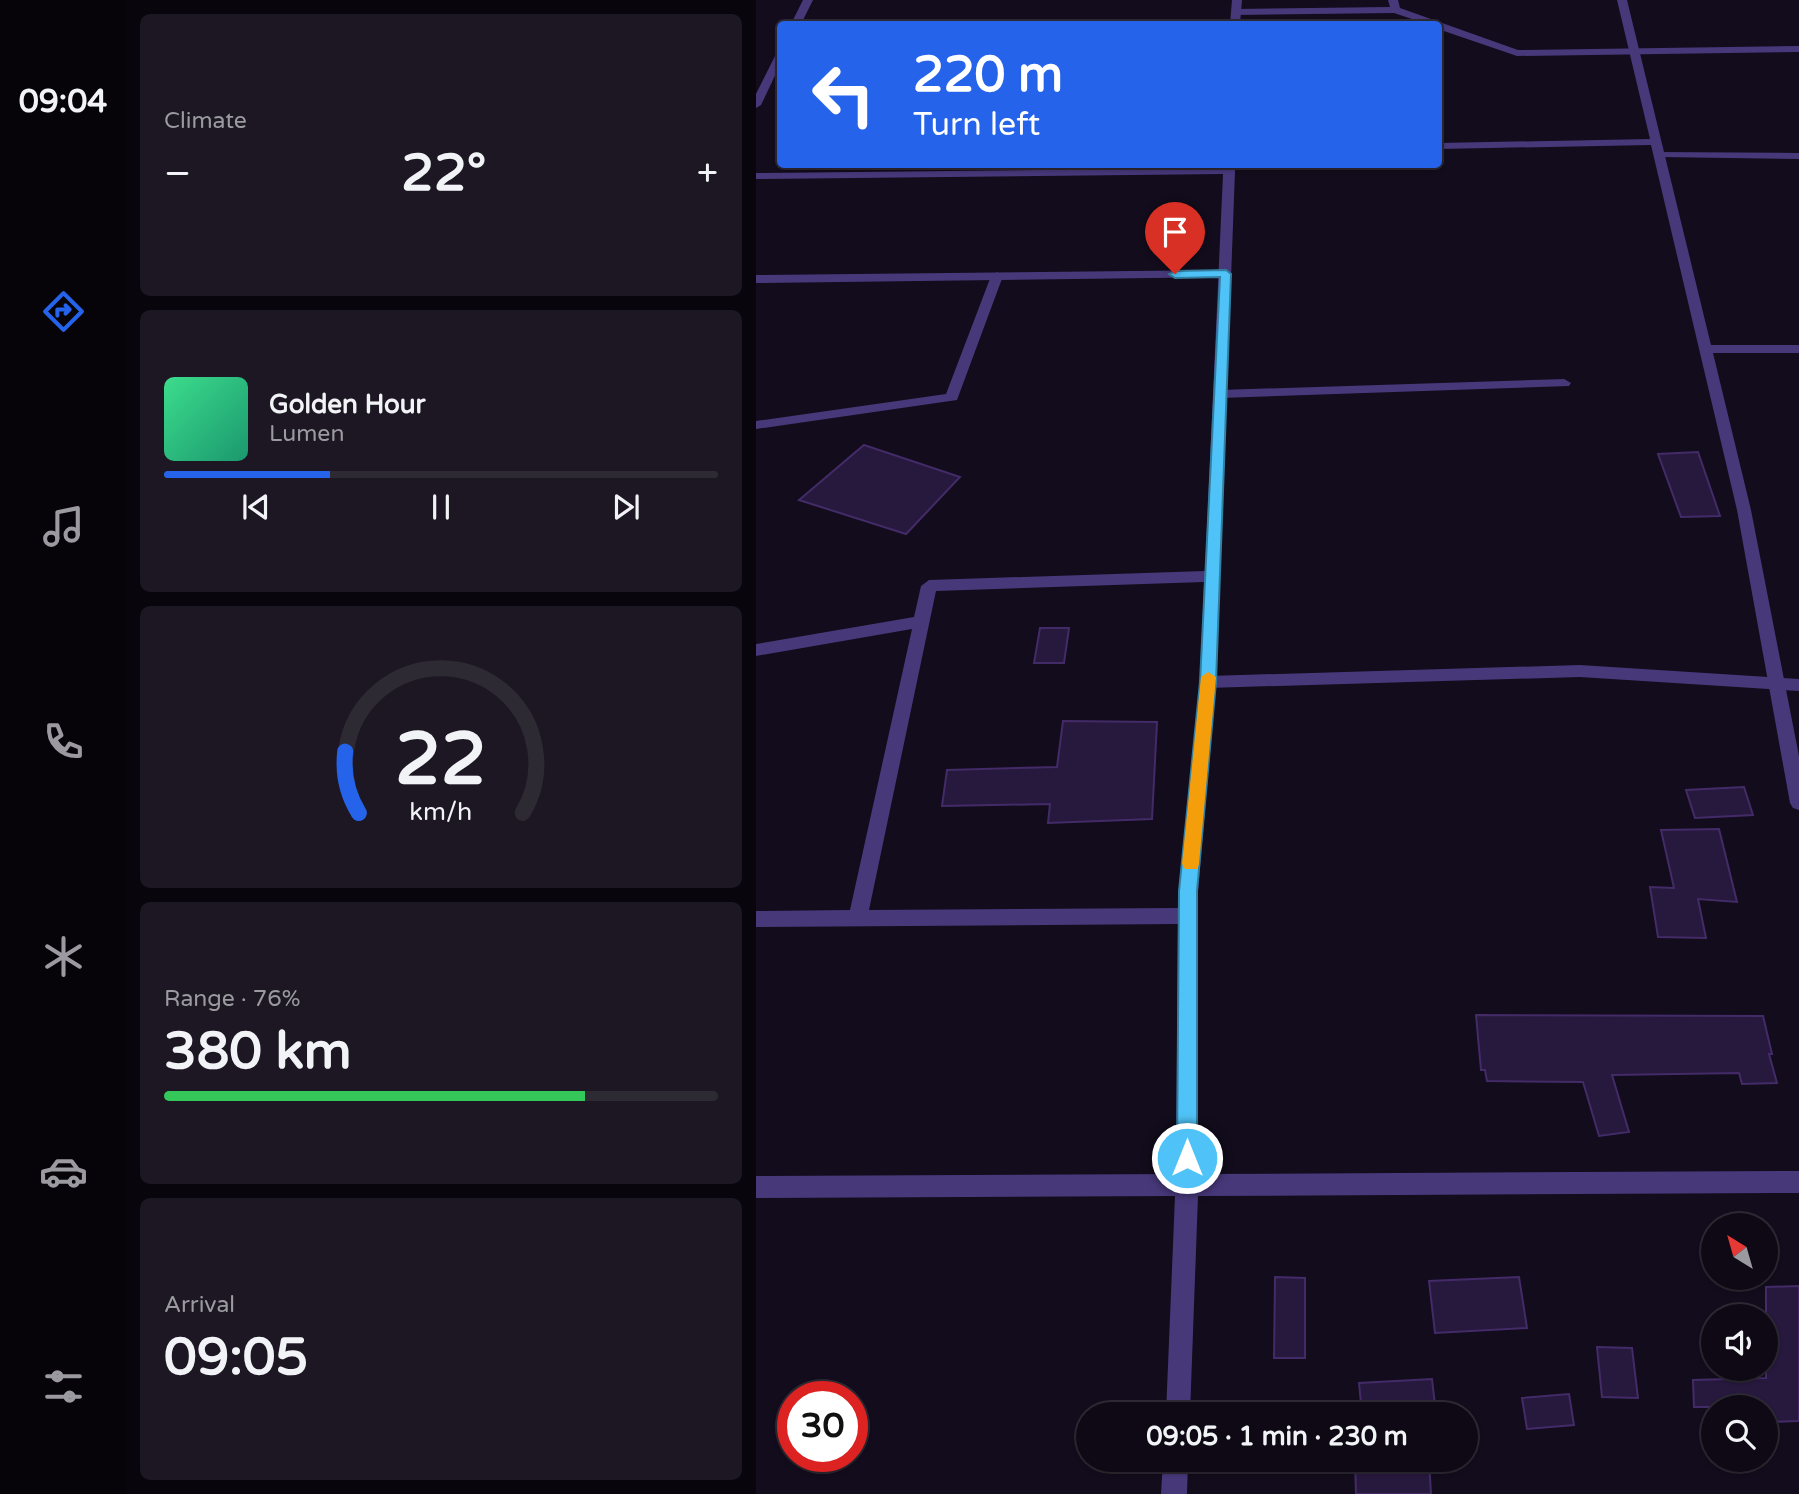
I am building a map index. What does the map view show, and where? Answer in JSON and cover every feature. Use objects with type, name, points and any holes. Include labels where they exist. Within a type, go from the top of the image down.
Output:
[{"type":"street","points":[[798,21],[808,0]]},
{"type":"street","points":[[1235,21],[1237,0]]},
{"type":"street","points":[[1622,0],[1744,510],[1799,803]]},
{"type":"street","points":[[1236,12],[1394,5],[1428,21]]},
{"type":"street","points":[[1442,27],[1517,53],[1799,49]]},
{"type":"street","points":[[756,105],[777,62]]},
{"type":"street","points":[[1442,146],[1658,148],[1799,156]]},
{"type":"street","points":[[756,176],[1229,168],[1208,682],[1188,891],[1187,1185],[1178,1402]]},
{"type":"street","points":[[756,279],[1226,274]]},
{"type":"street","points":[[756,425],[952,397],[997,276]]},
{"type":"street","points":[[1706,349],[1799,349]]},
{"type":"street","points":[[1220,394],[1564,383]]},
{"type":"street","points":[[858,918],[929,586],[1212,576]]},
{"type":"street","points":[[756,650],[922,621]]},
{"type":"street","points":[[1208,682],[1580,671],[1799,685]]},
{"type":"street","points":[[756,919],[1188,916]]},
{"type":"street","points":[[756,1187],[1799,1182]]},
{"type":"street","points":[[1174,1494],[1175,1472]]},
{"type":"building","points":[[864,445],[960,477],[906,534],[799,500]]},
{"type":"building","points":[[1698,452],[1720,516],[1681,517],[1658,454]]},
{"type":"building","points":[[1040,628],[1069,628],[1064,663],[1034,663]]},
{"type":"building","points":[[1063,721],[1157,722],[1152,819],[1048,823],[1050,804],[942,806],[947,770],[1057,767]]},
{"type":"building","points":[[1744,787],[1753,815],[1695,818],[1686,790]]},
{"type":"building","points":[[1719,829],[1737,902],[1698,899],[1706,938],[1658,937],[1650,887],[1674,888],[1661,830]]},
{"type":"building","points":[[1476,1015],[1763,1016],[1777,1083],[1742,1084],[1739,1073],[1612,1075],[1629,1132],[1599,1136],[1583,1082],[1487,1081],[1485,1070],[1481,1070]]},
{"type":"building","points":[[1275,1277],[1305,1278],[1305,1358],[1274,1358]]},
{"type":"building","points":[[1519,1277],[1527,1328],[1435,1333],[1429,1281]]},
{"type":"building","points":[[1799,1286],[1799,1421],[1778,1422],[1778,1395],[1701,1395],[1701,1407],[1694,1407],[1693,1380],[1778,1381],[1778,1304],[1766,1304],[1766,1290],[1778,1290],[1778,1287]]},
{"type":"building","points":[[1597,1347],[1632,1348],[1638,1398],[1602,1397]]},
{"type":"building","points":[[1432,1379],[1435,1402],[1361,1402],[1359,1383]]},
{"type":"building","points":[[1569,1394],[1574,1425],[1527,1429],[1522,1398]]},
{"type":"building","points":[[1355,1472],[1430,1472],[1431,1494],[1356,1494]]},
{"type":"slow traffic","points":[[1191,864],[1208,677]]},
{"type":"route","points":[[1175,274],[1226,274],[1208,682],[1188,891],[1187,1158]]}]
